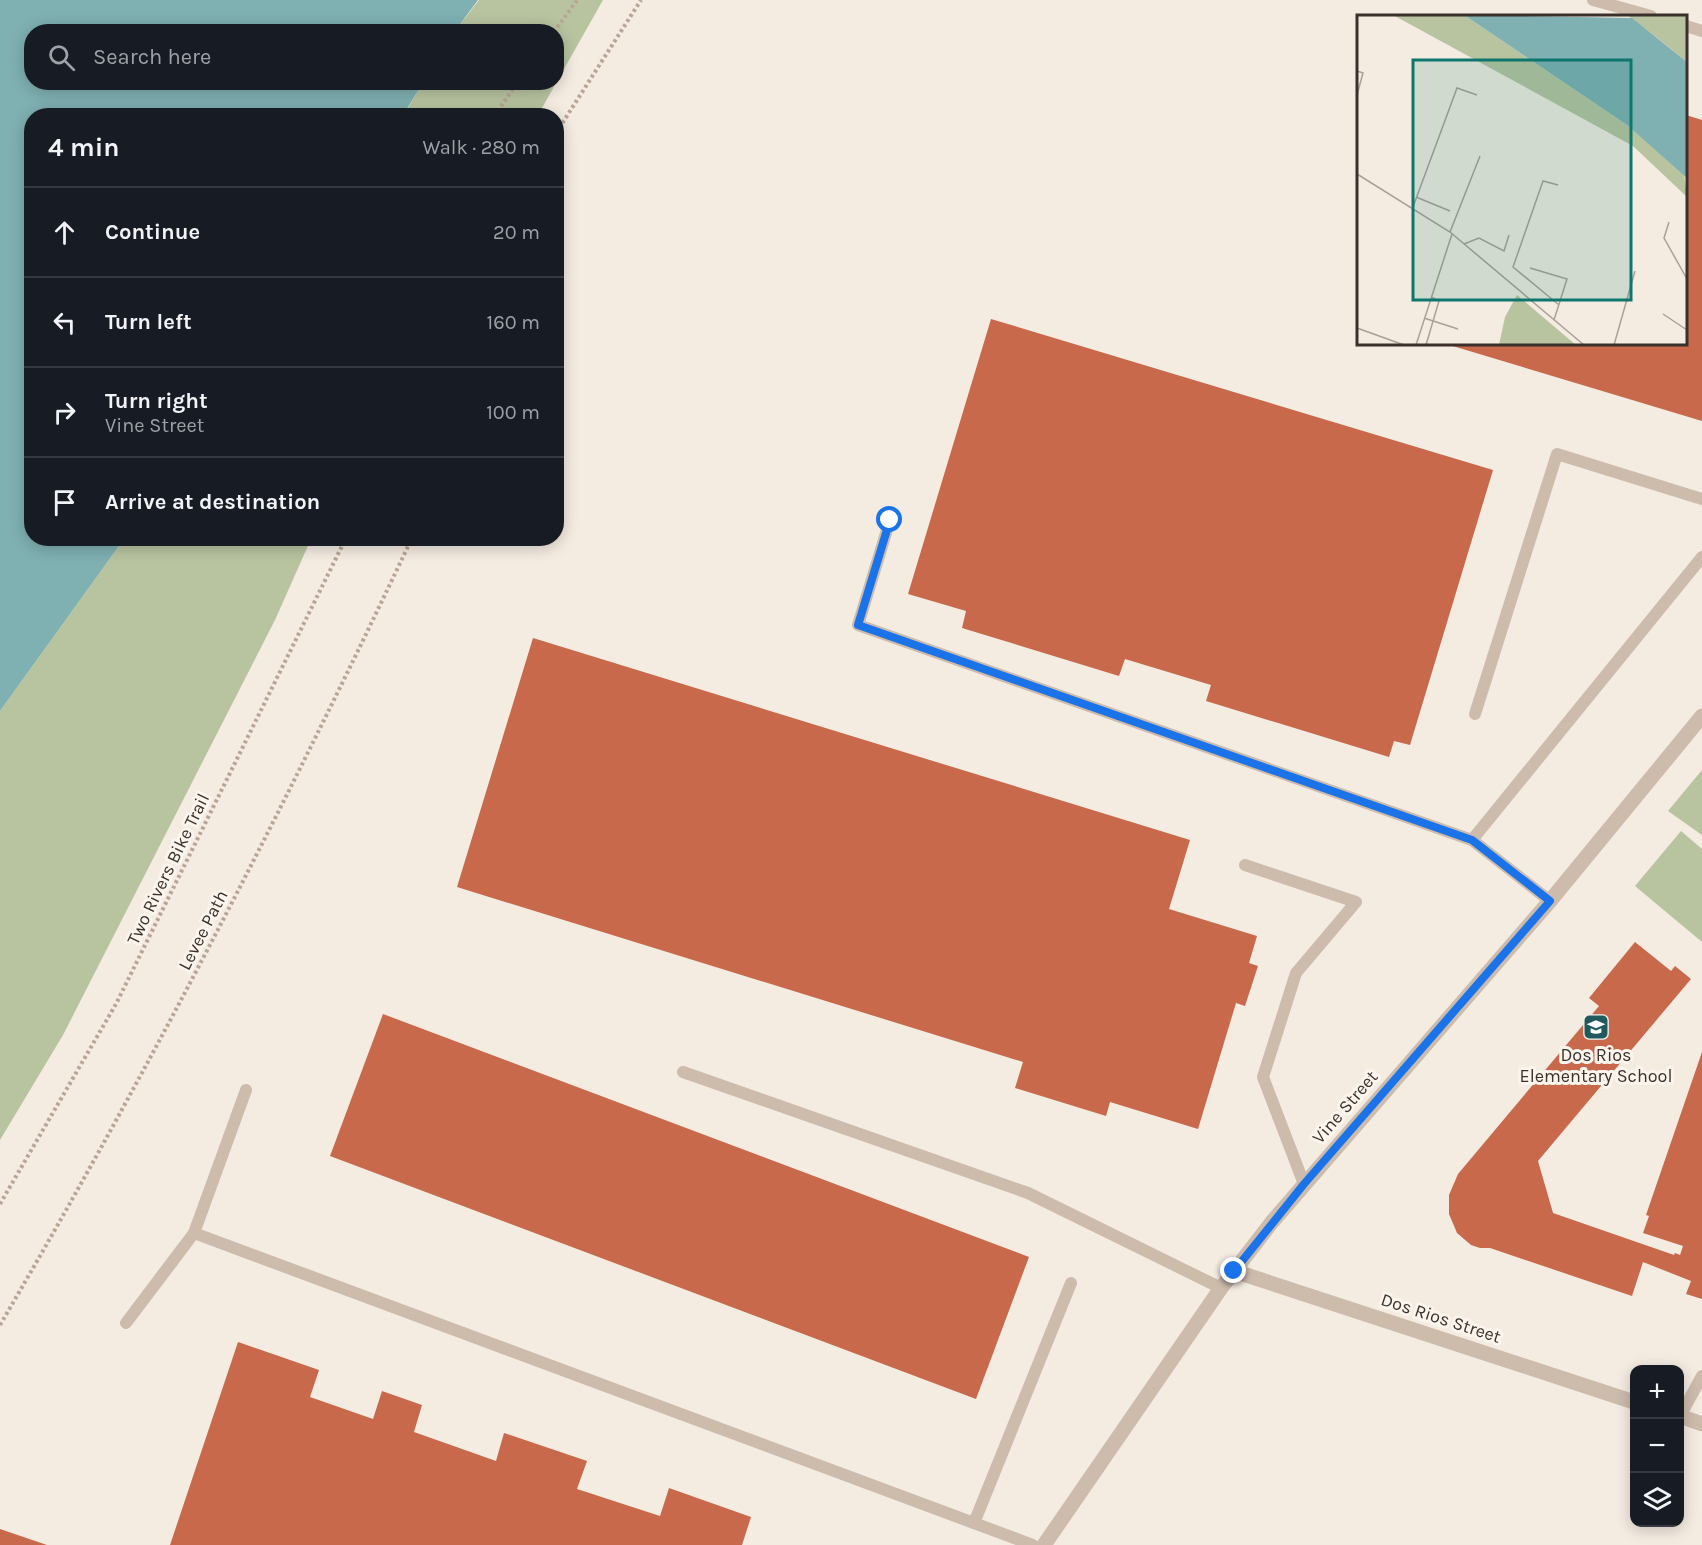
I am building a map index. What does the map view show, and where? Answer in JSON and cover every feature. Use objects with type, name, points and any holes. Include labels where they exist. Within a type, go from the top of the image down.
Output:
[{"type":"street","name":"Vine Street","points":[[1044,1545],[1234,1271],[1304,1184],[1550,901],[1702,716]]},
{"type":"street","name":"Dos Rios Street","points":[[1234,1271],[1630,1399]]},
{"type":"street","points":[[1684,1417],[1702,1424]]},
{"type":"lane","points":[[1593,0],[1647,15]]},
{"type":"lane","points":[[1687,26],[1702,31]]},
{"type":"lane","points":[[1475,714],[1557,454],[1702,499]]},
{"type":"lane","points":[[890,520],[858,625],[1472,840],[1550,901]]},
{"type":"lane","points":[[1472,840],[1702,557]]},
{"type":"lane","points":[[1245,865],[1356,902],[1296,974],[1263,1077],[1304,1184]]},
{"type":"lane","points":[[683,1072],[1028,1193],[1221,1288]]},
{"type":"lane","points":[[126,1323],[194,1233],[246,1090]]},
{"type":"lane","points":[[194,1233],[1033,1545]]},
{"type":"lane","points":[[974,1523],[1071,1283]]},
{"type":"lane","points":[[1684,1409],[1702,1376]]},
{"type":"path","points":[[560,24],[577,0]]},
{"type":"path","points":[[564,120],[641,0]]},
{"type":"path","points":[[500,108],[512,90]]},
{"type":"path","name":"Two Rivers Bike Trail","points":[[0,1204],[116,1004],[342,546]]},
{"type":"path","name":"Levee Path","points":[[0,1325],[73,1201],[216,938],[408,546]]},
{"type":"green space","points":[[479,0],[603,0],[564,69],[564,24],[460,24]]},
{"type":"green space","points":[[419,90],[552,90],[542,108],[408,108]]},
{"type":"green space","points":[[119,546],[308,546],[275,620],[63,1035],[0,1140],[0,711]]},
{"type":"green space","points":[[1702,770],[1702,835],[1668,811]]},
{"type":"green space","points":[[1681,831],[1702,849],[1702,942],[1635,886]]},
{"type":"water","points":[[0,0],[478,0],[460,24],[24,24],[24,90],[419,90],[407,108],[24,108],[24,546],[119,546],[0,711]]},
{"type":"building","points":[[1687,115],[1702,120],[1702,421],[1449,345],[1687,345]]},
{"type":"building","points":[[991,319],[1493,470],[1410,745],[1394,741],[1389,757],[1206,701],[1211,685],[1125,659],[1119,676],[962,628],[966,611],[908,594]]},
{"type":"building","points":[[533,638],[1190,840],[1169,909],[1257,936],[1249,963],[1258,966],[1245,1006],[1236,1003],[1198,1129],[1110,1102],[1106,1116],[1015,1088],[1023,1062],[457,887]]},
{"type":"building","points":[[1635,942],[1671,971],[1675,966],[1691,979],[1538,1161],[1553,1213],[1674,1255],[1675,1253],[1680,1255],[1683,1246],[1643,1233],[1649,1216],[1646,1215],[1702,1052],[1702,1299],[1686,1294],[1691,1281],[1643,1262],[1632,1296],[1490,1248],[1471,1245],[1457,1233],[1449,1214],[1449,1195],[1458,1174],[1599,1006],[1589,998]]},
{"type":"building","points":[[383,1014],[1029,1257],[976,1399],[330,1156]]},
{"type":"building","points":[[238,1342],[319,1370],[310,1397],[373,1419],[382,1391],[422,1405],[414,1432],[496,1461],[504,1433],[587,1461],[577,1489],[660,1516],[669,1488],[751,1517],[742,1545],[170,1545]]},
{"type":"building","points":[[0,1529],[47,1545],[0,1545]]},
{"type":"place","name":"Dos Rios Elementary School","points":[[1596,1027]]},
{"type":"route","points":[[890,520],[858,625],[1472,840],[1550,901],[1304,1184],[1234,1271]]}]
